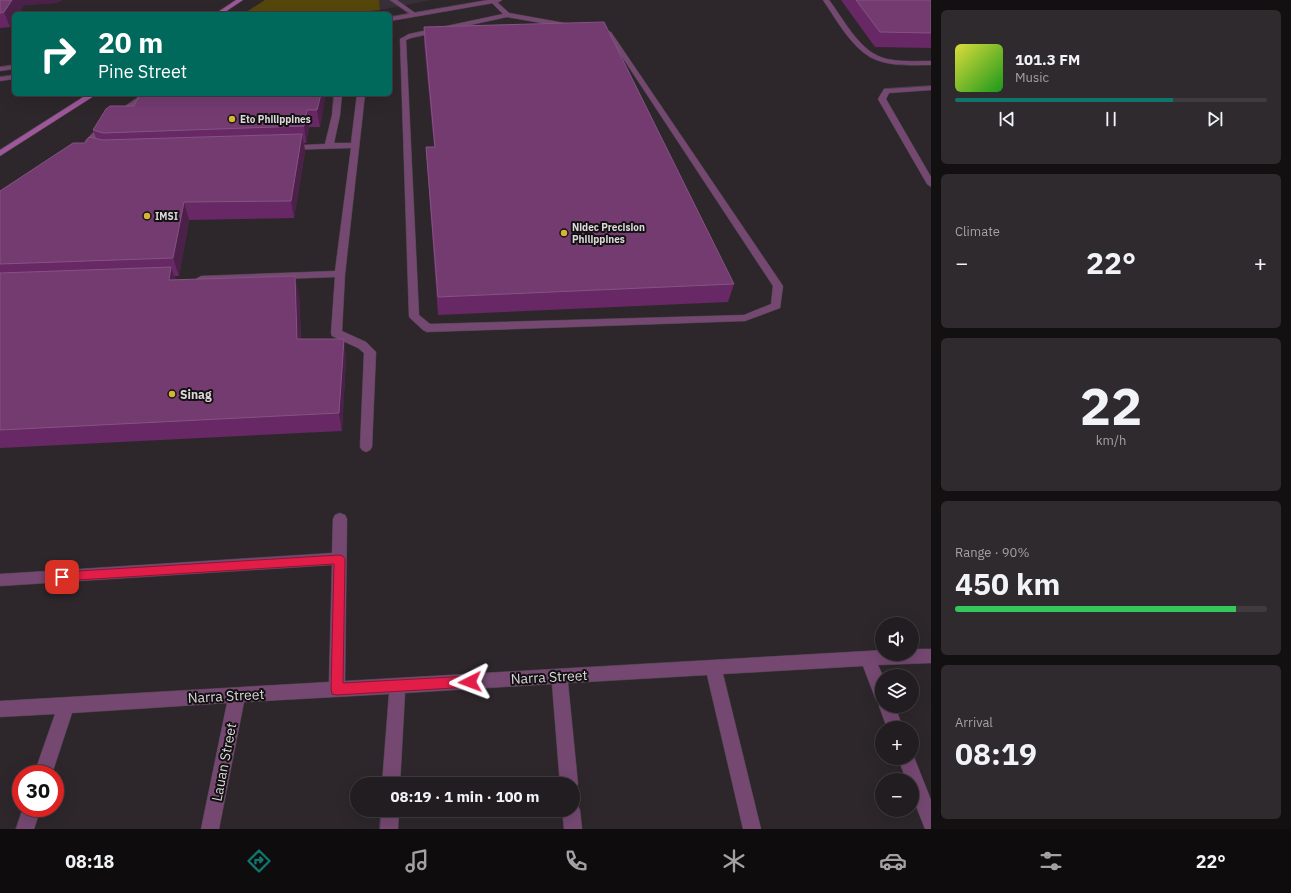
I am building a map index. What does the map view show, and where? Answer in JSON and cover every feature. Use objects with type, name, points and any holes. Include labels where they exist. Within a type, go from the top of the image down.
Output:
[{"type":"main road","points":[[221,12],[240,0]]},
{"type":"main road","points":[[0,154],[89,96]]},
{"type":"street","points":[[393,0],[415,15]]},
{"type":"street","points":[[826,0],[860,46],[873,56],[896,62],[931,63]]},
{"type":"street","points":[[392,19],[496,1],[507,16]]},
{"type":"street","points":[[575,27],[507,16],[410,36],[403,39],[414,316],[427,328],[745,318],[776,306],[778,286],[609,33],[590,29]]},
{"type":"street","points":[[0,69],[12,67]]},
{"type":"street","points":[[0,79],[12,77]]},
{"type":"street","points":[[931,88],[887,92],[882,99],[931,184]]},
{"type":"street","points":[[104,152],[93,149],[89,142],[108,122],[145,96]]},
{"type":"street","points":[[329,146],[336,115],[338,96]]},
{"type":"street","points":[[362,96],[340,274],[336,333],[362,345],[370,352],[366,447]]},
{"type":"street","points":[[271,148],[356,146]]},
{"type":"street","points":[[190,279],[340,274]]},
{"type":"street","points":[[337,689],[340,519]]},
{"type":"street","points":[[0,580],[339,559]]},
{"type":"street","name":"Narra Street","points":[[0,709],[868,658],[931,656]]},
{"type":"street","points":[[868,658],[875,676]]},
{"type":"street","points":[[713,667],[752,829]]},
{"type":"street","points":[[559,676],[568,777]]},
{"type":"street","points":[[391,777],[396,686]]},
{"type":"street","name":"Lauan Street","points":[[210,829],[237,695]]},
{"type":"street","points":[[46,765],[66,705]]},
{"type":"street","points":[[909,765],[931,823]]},
{"type":"street","points":[[25,829],[29,817]]},
{"type":"street","points":[[389,829],[390,817]]},
{"type":"street","points":[[572,817],[573,829]]},
{"type":"shaded area","points":[[265,0],[379,0],[380,10],[361,12],[246,12]]},
{"type":"shaded area","points":[[379,0],[432,0],[380,10]]},
{"type":"building","points":[[0,0],[12,0],[4,12],[0,13]]},
{"type":"building","points":[[856,0],[931,0],[931,33],[880,32]]},
{"type":"building","name":"Nidec Precision Philippines","points":[[604,22],[734,284],[438,297],[426,147],[435,147],[424,27]]},
{"type":"building","name":"Eto Philippines","points":[[139,96],[320,96],[317,110],[307,110],[304,126],[103,133],[93,130],[106,109],[110,106],[134,106]]},
{"type":"building","name":"IMSI","points":[[302,134],[291,201],[184,202],[173,258],[0,264],[0,191],[73,143],[85,143],[89,137],[103,140]]},
{"type":"building","name":"Sinag","points":[[171,267],[169,280],[295,276],[297,339],[344,339],[339,413],[0,430],[0,273]]},
{"type":"place","name":"Eto Philippines","points":[[232,119]]},
{"type":"place","name":"IMSI","points":[[147,216]]},
{"type":"place","name":"Nidec Precision Philippines","points":[[564,233]]},
{"type":"place","name":"Sinag","points":[[172,394]]},
{"type":"route","points":[[62,577],[339,559],[337,689],[470,682]]}]
